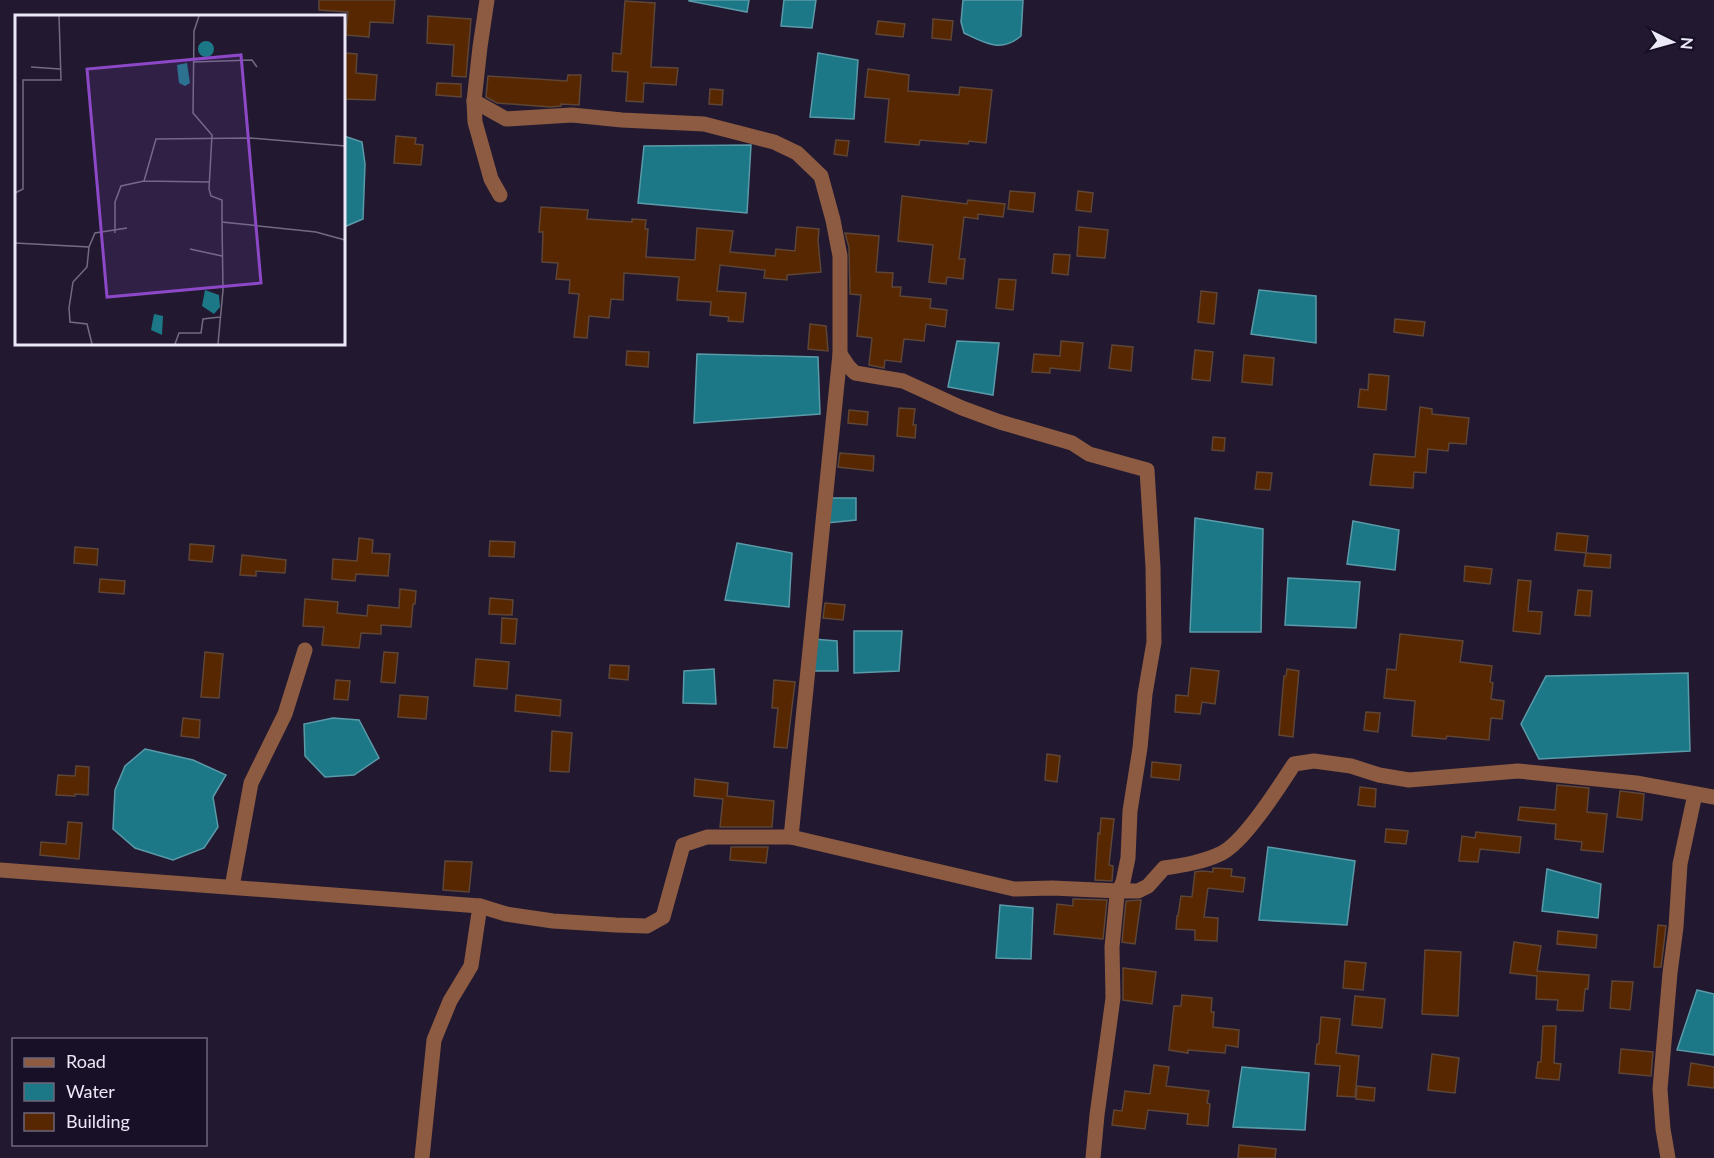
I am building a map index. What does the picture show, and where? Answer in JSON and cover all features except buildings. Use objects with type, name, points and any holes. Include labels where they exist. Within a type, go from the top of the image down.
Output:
[{"type":"street","points":[[488,0],[474,101],[475,122],[490,179],[500,195]]},
{"type":"street","points":[[474,101],[507,119],[573,115],[704,124],[774,142],[797,153],[820,176],[833,220],[840,256],[840,354],[791,837]]},
{"type":"street","points":[[840,354],[855,373],[903,381],[1000,423],[1072,443],[1089,454],[1147,470],[1153,567],[1154,642],[1130,811],[1128,858],[1117,895],[1113,947],[1113,998],[1093,1158]]},
{"type":"street","points":[[232,887],[251,783],[285,714],[305,650]]},
{"type":"street","points":[[0,870],[480,906],[506,914],[553,921],[647,926],[663,917],[683,845],[707,837],[791,837],[1014,889],[1138,891],[1148,886],[1164,868],[1186,865],[1224,852],[1245,834],[1294,764],[1314,761],[1351,766],[1379,775],[1409,780],[1518,771],[1636,783],[1714,796]]},
{"type":"street","points":[[1668,1158],[1660,1089],[1680,864],[1695,794]]},
{"type":"street","points":[[422,1158],[434,1040],[450,1001],[471,966],[480,906]]},
{"type":"water","points":[[689,0],[749,0],[747,12]]},
{"type":"water","points":[[784,0],[816,0],[812,28],[781,26]]},
{"type":"water","points":[[963,0],[1023,0],[1021,36],[1007,44],[993,45],[964,33],[961,22]]},
{"type":"water","points":[[818,53],[858,60],[854,119],[810,117]]},
{"type":"water","points":[[345,136],[362,142],[365,164],[363,219],[345,227]]},
{"type":"water","points":[[751,145],[747,213],[638,203],[644,146]]},
{"type":"water","points":[[1259,290],[1316,296],[1316,343],[1251,334]]},
{"type":"water","points":[[957,341],[999,343],[993,395],[948,387]]},
{"type":"water","points":[[697,354],[818,357],[820,414],[694,423]]},
{"type":"water","points":[[829,498],[856,498],[856,520],[827,523]]},
{"type":"water","points":[[1195,518],[1263,529],[1261,632],[1190,632]]},
{"type":"water","points":[[1353,521],[1399,530],[1395,570],[1347,564]]},
{"type":"water","points":[[737,543],[792,553],[789,607],[725,600]]},
{"type":"water","points":[[1288,578],[1360,582],[1356,628],[1285,625]]},
{"type":"water","points":[[854,631],[902,631],[899,671],[854,673]]},
{"type":"water","points":[[813,639],[837,641],[838,671],[812,671]]},
{"type":"water","points":[[714,669],[716,704],[683,703],[684,671]]},
{"type":"water","points":[[1688,673],[1690,751],[1539,759],[1521,724],[1546,676]]},
{"type":"water","points":[[333,718],[359,720],[379,758],[354,775],[325,777],[305,756],[304,724]]},
{"type":"water","points":[[145,749],[193,760],[226,775],[213,797],[218,827],[204,848],[173,860],[135,848],[113,829],[115,790],[125,766]]},
{"type":"water","points":[[1268,847],[1355,861],[1347,925],[1259,920]]},
{"type":"water","points":[[1547,869],[1601,884],[1598,918],[1542,911]]},
{"type":"water","points":[[1000,905],[1033,908],[1031,959],[996,958]]},
{"type":"water","points":[[1697,990],[1714,994],[1714,1055],[1677,1050]]},
{"type":"water","points":[[1242,1067],[1309,1073],[1305,1130],[1233,1127]]}]
